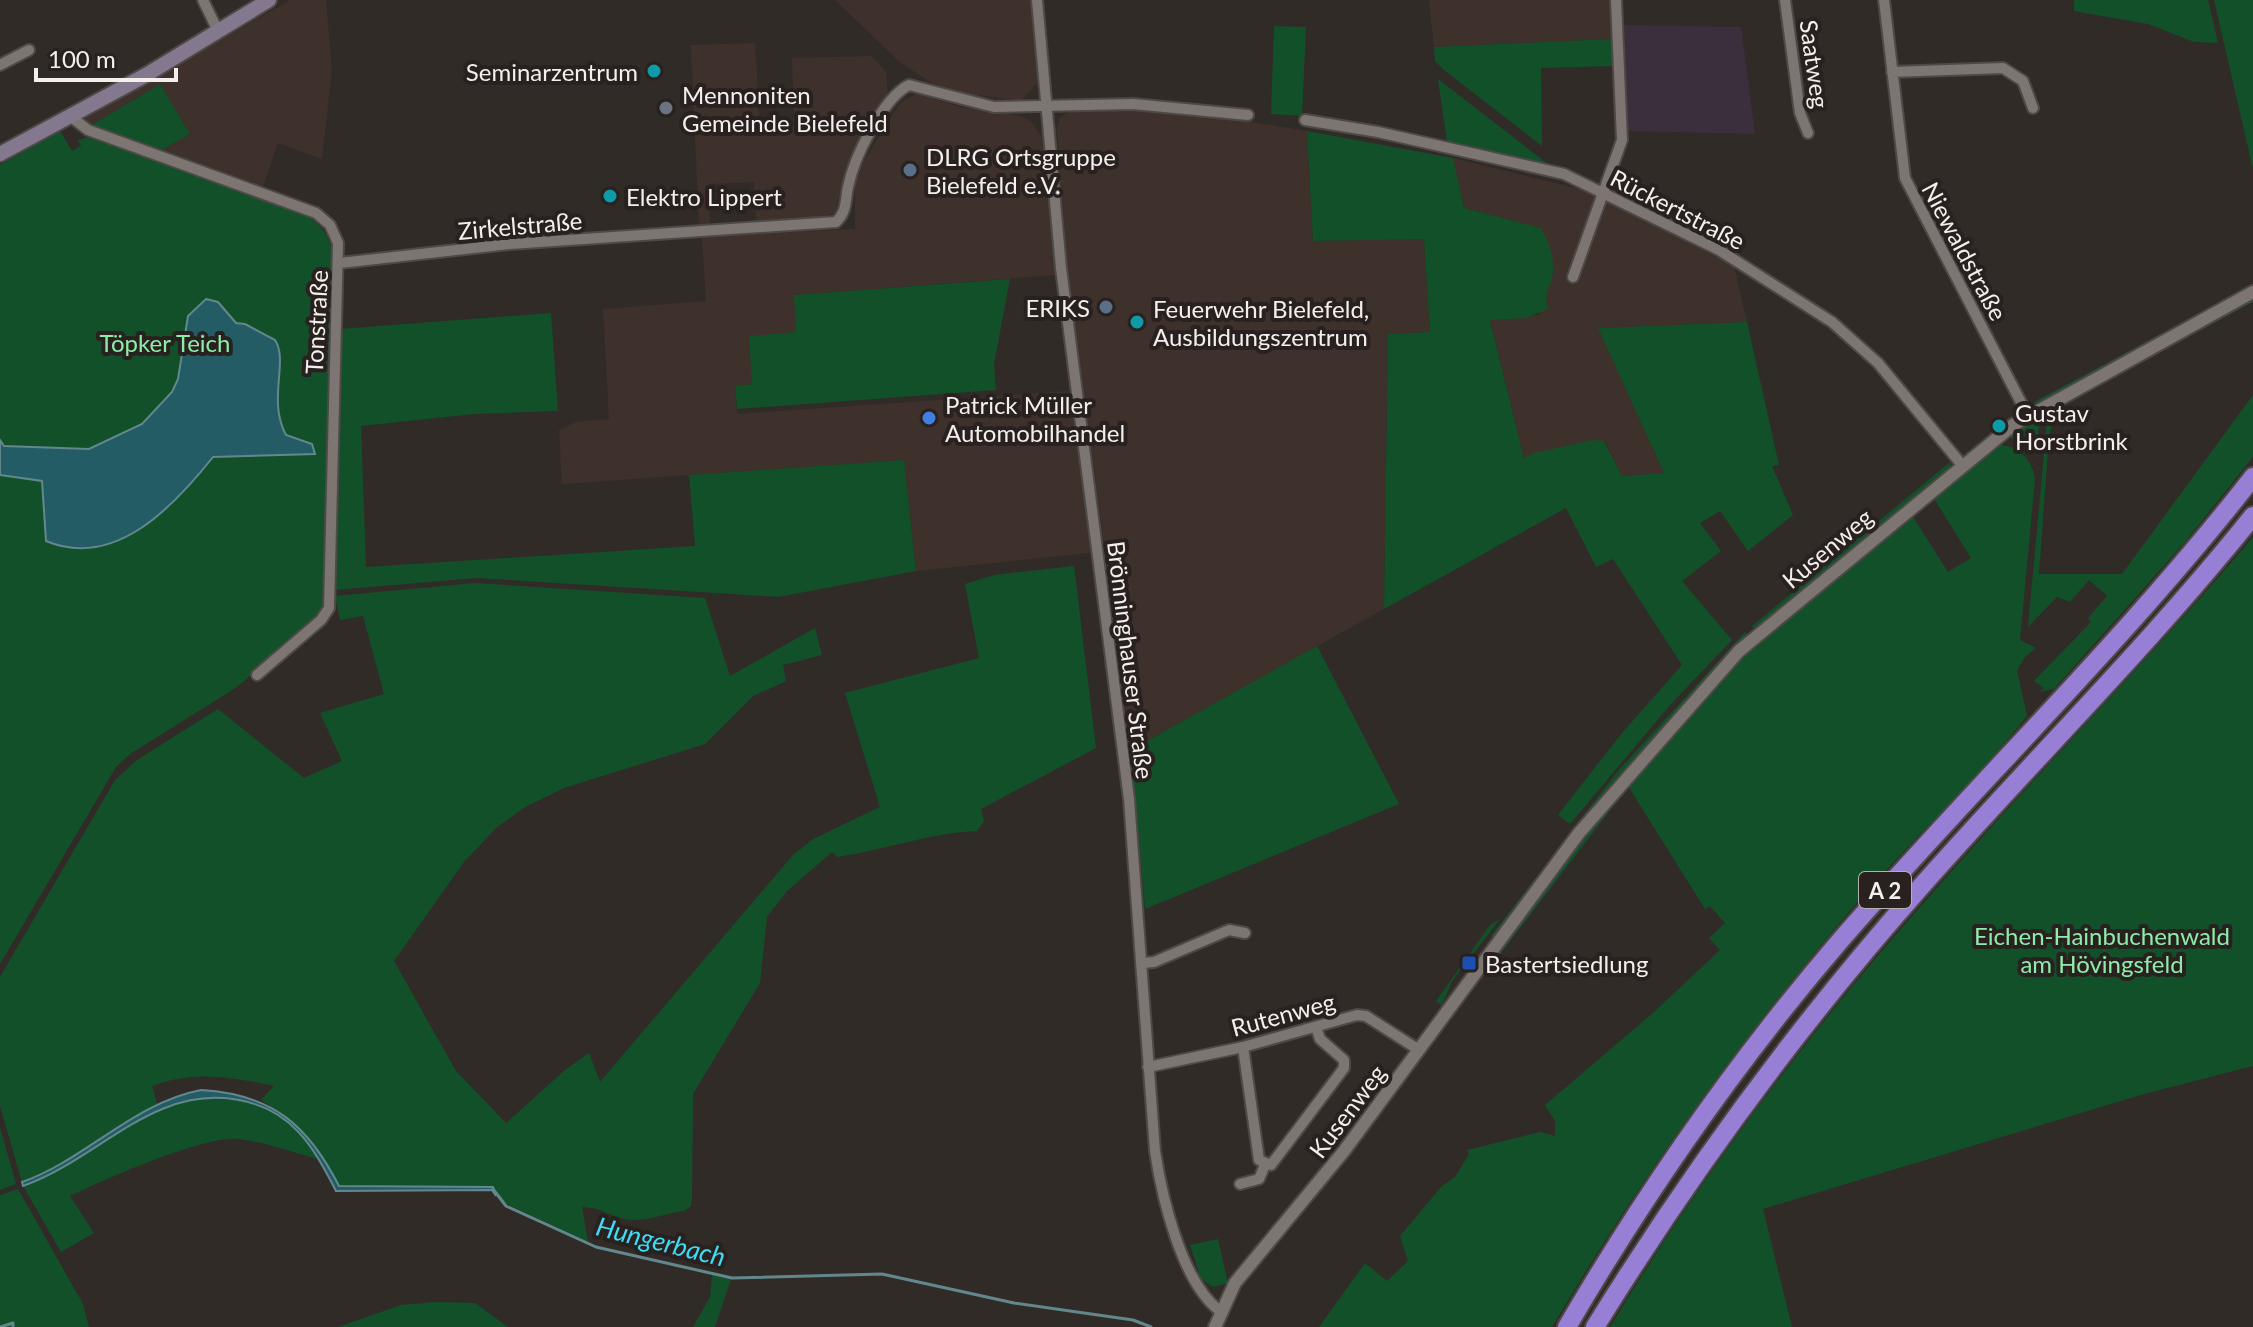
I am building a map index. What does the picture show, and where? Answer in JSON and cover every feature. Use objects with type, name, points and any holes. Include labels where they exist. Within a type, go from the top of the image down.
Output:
[{"type":"highway","name":"A 2","points":[[1567,1327],[1713,1103],[1836,946],[2124,632],[2253,477]]},
{"type":"highway","name":"A 2","points":[[1595,1327],[1701,1163],[1837,984],[1920,888],[2173,612],[2253,516]]},
{"type":"main road","points":[[0,154],[269,0]]},
{"type":"street","points":[[203,0],[217,29]]},
{"type":"street","name":"Brönninghauser Straße","points":[[1037,0],[1061,268],[1129,799],[1155,1151],[1168,1205],[1198,1290],[1220,1311]]},
{"type":"street","points":[[1573,277],[1622,140],[1616,0]]},
{"type":"street","name":"Saatweg","points":[[1785,0],[1800,113],[1808,133]]},
{"type":"street","name":"Niewaldstraße","points":[[1884,0],[1905,178],[2028,416]]},
{"type":"street","points":[[0,65],[29,50]]},
{"type":"street","points":[[1892,72],[2003,68],[2023,81],[2033,108]]},
{"type":"street","name":"Zirkelstraße","points":[[340,263],[510,244],[828,225],[843,216],[854,168],[873,128],[891,101],[909,85],[977,105],[1046,108]]},
{"type":"street","points":[[1046,108],[1133,104],[1248,115]]},
{"type":"street","name":"Tonstraße","points":[[70,116],[88,130],[316,213],[334,233],[340,263],[329,608],[321,620],[257,675]]},
{"type":"street","name":"Rückertstraße","points":[[1305,120],[1378,132],[1559,172],[1719,250],[1832,322],[1878,363],[1962,465]]},
{"type":"street","name":"Kusenweg","points":[[1215,1327],[1220,1311],[1264,1260],[1276,1237],[1579,833],[1739,651],[1962,465],[2028,416],[2253,292]]},
{"type":"street","points":[[1142,963],[1154,962],[1229,930],[1245,933]]},
{"type":"street","name":"Rutenweg","points":[[1148,1067],[1243,1047],[1361,1015],[1419,1050]]},
{"type":"street","points":[[1265,1165],[1275,1163],[1344,1068],[1344,1060],[1320,1039],[1316,1027]]},
{"type":"street","points":[[1243,1047],[1259,1160],[1265,1165]]},
{"type":"street","points":[[1240,1184],[1259,1179],[1265,1165]]},
{"type":"shaded area","points":[[290,0],[326,0],[332,70],[322,159],[278,143],[263,186],[162,150],[190,134],[160,84],[92,125],[87,123],[86,117]]},
{"type":"shaded area","points":[[835,0],[1031,0],[1038,82],[1021,101],[964,93],[932,83],[901,63]]},
{"type":"shaded area","points":[[1429,0],[1610,0],[1611,39],[1434,47]]},
{"type":"shaded area","points":[[1624,25],[1741,27],[1755,134],[1628,131]]},
{"type":"shaded area","points":[[755,43],[760,126],[794,125],[792,58],[871,56],[886,72],[888,92],[846,166],[835,213],[813,219],[756,224],[754,182],[709,184],[710,227],[699,228],[691,45]]},
{"type":"shaded area","points":[[916,94],[961,107],[1021,116],[1032,122],[1043,140],[1056,275],[795,295],[797,332],[752,384],[735,386],[737,414],[1069,391],[1092,549],[1089,553],[916,571],[904,460],[562,484],[559,430],[576,422],[609,419],[603,309],[706,301],[702,237],[855,229],[855,187],[861,166],[900,103]]},
{"type":"shaded area","points":[[1133,108],[1176,110],[1307,131],[1313,241],[1424,238],[1430,332],[1388,334],[1384,609],[1131,750],[1067,263],[1057,128],[1060,118],[1070,111]]},
{"type":"shaded area","points":[[1453,158],[1583,190],[1734,266],[1747,322],[1599,328],[1664,473],[1622,476],[1605,441],[1524,460],[1490,319],[1539,315],[1553,273],[1541,228],[1464,208]]},
{"type":"green space","points":[[2074,0],[2208,0],[2218,43],[2194,42],[2148,24],[2074,11]]},
{"type":"green space","points":[[2214,0],[2253,0],[2253,169]]},
{"type":"green space","points":[[1274,26],[1306,27],[1302,116],[1271,114]]},
{"type":"green space","points":[[1611,39],[1613,66],[1541,68],[1542,146],[1435,61],[1434,47]]},
{"type":"green space","points":[[1438,79],[1553,168],[1447,142]]},
{"type":"green space","points":[[160,84],[190,134],[162,150],[92,125]]},
{"type":"green space","name":"Töpker Teich","points":[[60,131],[72,151],[81,146],[78,140],[90,137],[299,211],[325,232],[333,252],[324,604],[318,618],[237,687],[130,754],[116,767],[0,964],[0,165]]},
{"type":"green space","points":[[1307,131],[1453,158],[1464,208],[1541,228],[1553,260],[1546,299],[1548,309],[1526,318],[1490,320],[1524,459],[1530,454],[1593,440],[1604,441],[1622,476],[1664,473],[1598,328],[1747,322],[1779,465],[1772,466],[1793,515],[1748,551],[1720,511],[1700,523],[1721,551],[1682,581],[1732,640],[1670,705],[1570,824],[1558,815],[1622,733],[1682,665],[1613,559],[1596,567],[1566,508],[1384,609],[1388,334],[1430,332],[1424,239],[1313,241]]},
{"type":"green space","points":[[1010,279],[994,364],[996,390],[737,409],[735,386],[752,384],[749,336],[796,332],[794,295]]},
{"type":"green space","points":[[2253,298],[2253,302],[2070,399],[2054,414],[2049,437],[2039,574],[2122,574],[2253,395],[2253,457],[2185,542],[2054,689],[2040,692],[2044,688],[2034,681],[2091,622],[2088,618],[2107,596],[2089,580],[2070,602],[2057,597],[2028,627],[2047,420],[2055,405]]},
{"type":"green space","points":[[2215,305],[2046,400],[2032,403]]},
{"type":"green space","points":[[551,313],[558,411],[474,414],[361,426],[366,567],[695,546],[689,475],[904,460],[916,571],[778,597],[477,578],[334,590],[340,329]]},
{"type":"green space","points":[[2039,417],[2038,442],[2033,450],[2009,437]]},
{"type":"green space","points":[[1996,445],[2011,447],[2022,454],[2031,465],[2035,479],[2020,640],[2036,648],[2025,657],[2017,670],[2027,716],[1856,904],[1733,1056],[1657,1162],[1552,1327],[1319,1327],[1365,1263],[1387,1281],[1408,1261],[1400,1236],[1442,1186],[1455,1177],[1469,1154],[1467,1150],[1540,1132],[1555,1136],[1555,1121],[1545,1105],[1653,1013],[1720,950],[1709,938],[1725,923],[1710,906],[1705,909],[1628,786],[1741,655],[1912,515],[1948,572],[1971,558],[1933,497]]},
{"type":"green space","points":[[1950,462],[1951,468],[1759,628],[1751,627]]},
{"type":"green space","name":"Eichen-Hainbuchenwald am Hövingsfeld","points":[[2253,537],[2253,1066],[2144,1094],[1763,1209],[1792,1327],[1610,1327],[1713,1170],[1826,1019],[1949,874]]},
{"type":"green space","points":[[1074,566],[1096,748],[981,809],[984,821],[977,831],[941,835],[837,857],[832,852],[787,891],[767,917],[760,983],[693,1094],[692,1197],[691,1206],[684,1211],[632,1220],[582,1207],[588,1242],[505,1203],[492,1187],[339,1186],[307,1137],[286,1117],[261,1100],[274,1086],[213,1077],[183,1078],[152,1086],[158,1107],[57,1166],[22,1182],[0,1106],[0,977],[115,780],[137,760],[218,709],[304,778],[342,761],[320,713],[384,694],[363,616],[340,620],[335,596],[475,583],[705,598],[730,676],[815,628],[822,655],[783,665],[786,681],[753,696],[705,744],[564,788],[527,806],[497,827],[464,862],[394,961],[456,1071],[506,1123],[565,1070],[589,1053],[600,1082],[793,855],[813,839],[880,807],[845,693],[979,658],[965,584],[994,575]]},
{"type":"green space","points":[[1745,632],[1748,636],[1623,772],[1494,938],[1491,936],[1617,772]]},
{"type":"green space","points":[[1317,646],[1399,804],[1145,909],[1131,750]]},
{"type":"green space","points":[[1619,792],[1624,792],[1498,957],[1495,954]]},
{"type":"green space","points":[[1500,919],[1452,981],[1442,1005],[1436,1001],[1490,925]]},
{"type":"green space","points":[[203,1096],[255,1105],[271,1112],[300,1131],[321,1160],[238,1139],[179,1151],[70,1196],[94,1233],[61,1252],[23,1186],[68,1164],[155,1111]]},
{"type":"green space","points":[[0,1127],[16,1184],[0,1190]]},
{"type":"green space","points":[[18,1189],[83,1304],[89,1327],[0,1327],[0,1195]]},
{"type":"green space","points":[[1218,1239],[1228,1283],[1213,1287],[1201,1279],[1190,1245]]},
{"type":"green space","points":[[712,1275],[731,1279],[715,1327],[693,1327],[710,1297]]},
{"type":"green space","points":[[475,1303],[508,1327],[338,1327],[401,1305]]},
{"type":"water","points":[[206,299],[218,302],[236,323],[245,324],[275,340],[280,359],[278,408],[281,422],[286,435],[312,444],[315,454],[213,457],[161,513],[119,540],[96,547],[71,548],[46,541],[42,481],[0,475],[0,440],[4,446],[89,449],[142,424],[172,392],[178,379],[188,316]]},
{"type":"water","points":[[201,1090],[248,1098],[285,1117],[314,1146],[339,1186],[493,1187],[496,1196],[492,1190],[336,1191],[319,1159],[287,1121],[257,1105],[239,1100],[208,1098],[180,1103],[153,1113],[50,1174],[23,1186],[22,1182],[67,1160],[153,1107]]},
{"type":"waterway","name":"Hungerbach","points":[[493,1189],[506,1206],[596,1247],[732,1278],[882,1274],[1014,1303],[1133,1320],[1151,1327]]},
{"type":"waterway","points":[[0,1327],[13,1323],[13,1327]]},
{"type":"place","name":"Seminarzentrum","points":[[654,71]]},
{"type":"place","name":"Mennoniten Gemeinde Bielefeld","points":[[666,108]]},
{"type":"place","name":"DLRG Ortsgruppe Bielefeld e.V.","points":[[910,170]]},
{"type":"place","name":"Elektro Lippert","points":[[610,196]]},
{"type":"place","name":"ERIKS","points":[[1106,307]]},
{"type":"place","name":"Feuerwehr Bielefeld, Ausbildungszentrum","points":[[1137,322]]},
{"type":"place","name":"Patrick Müller Automobilhandel","points":[[929,418]]},
{"type":"place","name":"Gustav Horstbrink","points":[[1999,426]]},
{"type":"place","name":"Bastertsiedlung","points":[[1469,963]]}]
